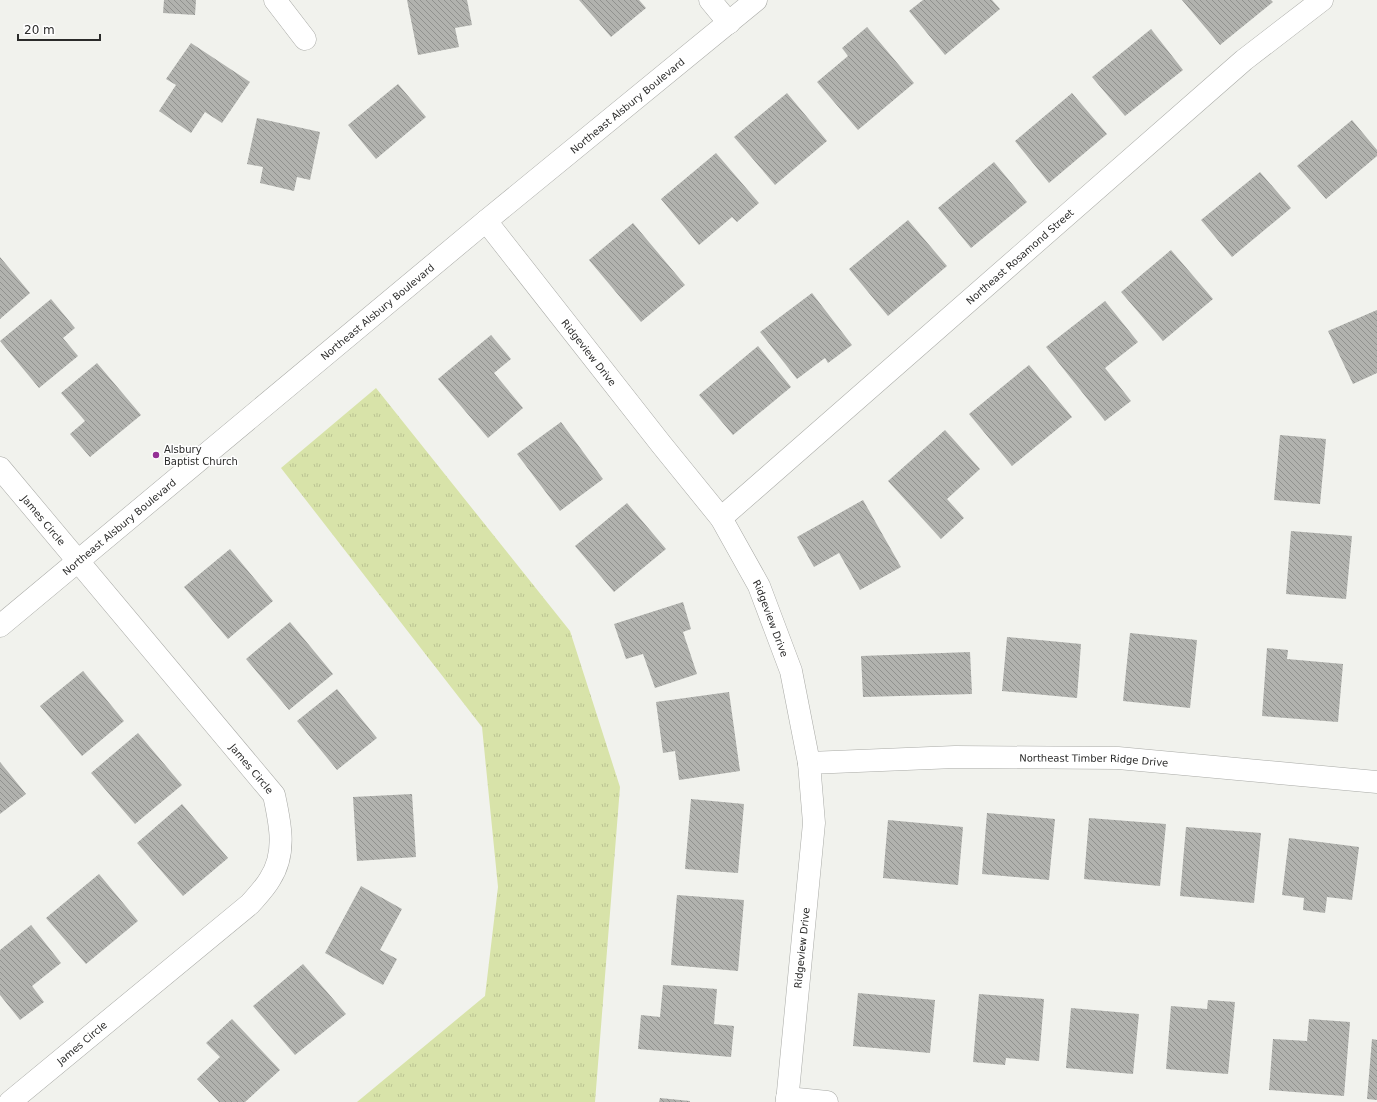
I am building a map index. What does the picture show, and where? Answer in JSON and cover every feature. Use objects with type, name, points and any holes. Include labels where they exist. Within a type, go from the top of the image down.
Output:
[{"type":"street","points":[[275,0],[305,38]]},
{"type":"street","points":[[710,0],[729,22]]},
{"type":"street","name":"Northeast Alsbury Boulevard","points":[[0,626],[80,561],[486,221],[756,0]]},
{"type":"street","name":"Northeast Rosamond Street","points":[[722,518],[1244,60],[1322,0]]},
{"type":"street","name":"Ridgeview Drive","points":[[486,221],[651,431],[722,518],[759,586],[792,671],[809,763],[814,823],[787,1100]]},
{"type":"street","name":"James Circle","points":[[0,468],[80,561],[274,795],[281,838],[279,862],[270,880],[250,904],[10,1102]]},
{"type":"street","name":"Northeast Timber Ridge Drive","points":[[809,763],[955,757],[1118,758],[1377,782]]},
{"type":"street","points":[[787,1100],[826,1102]]},
{"type":"green space","points":[[376,388],[570,631],[620,787],[595,1102],[357,1102],[485,996],[498,887],[482,727],[281,468]]},
{"type":"building","points":[[164,0],[196,0],[195,15],[163,13]]},
{"type":"building","points":[[407,0],[467,0],[472,25],[455,28],[459,47],[418,55]]},
{"type":"building","points":[[579,0],[639,0],[646,8],[611,37]]},
{"type":"building","points":[[923,0],[992,0],[1000,9],[945,55],[909,11]]},
{"type":"building","points":[[1182,0],[1271,0],[1273,2],[1220,45]]},
{"type":"building","points":[[867,27],[914,83],[858,130],[817,82],[848,56],[842,48]]},
{"type":"building","points":[[1151,29],[1183,70],[1125,116],[1092,77]]},
{"type":"building","points":[[191,43],[250,82],[222,123],[205,112],[191,133],[159,111],[176,85],[166,79]]},
{"type":"building","points":[[398,84],[426,117],[376,159],[348,125]]},
{"type":"building","points":[[787,93],[827,141],[775,185],[734,137]]},
{"type":"building","points":[[1072,93],[1107,134],[1049,183],[1015,141]]},
{"type":"building","points":[[257,118],[320,132],[310,180],[297,177],[294,191],[260,183],[263,167],[247,164]]},
{"type":"building","points":[[1352,120],[1377,150],[1377,156],[1326,199],[1297,166]]},
{"type":"building","points":[[716,153],[759,203],[737,222],[732,217],[699,245],[661,199]]},
{"type":"building","points":[[994,162],[1027,202],[971,248],[938,208]]},
{"type":"building","points":[[1260,172],[1291,208],[1232,257],[1201,220]]},
{"type":"building","points":[[908,220],[947,266],[888,316],[849,269]]},
{"type":"building","points":[[633,223],[685,285],[641,322],[589,260]]},
{"type":"building","points":[[1171,250],[1213,299],[1163,341],[1121,292]]},
{"type":"building","points":[[0,257],[30,293],[0,319]]},
{"type":"building","points":[[812,293],[852,345],[828,363],[825,358],[797,379],[760,332]]},
{"type":"building","points":[[51,299],[75,328],[63,338],[78,356],[39,388],[0,341]]},
{"type":"building","points":[[1105,301],[1138,342],[1105,368],[1131,401],[1105,421],[1046,347]]},
{"type":"building","points":[[1377,310],[1377,373],[1353,384],[1328,331]]},
{"type":"building","points":[[491,335],[511,359],[494,373],[523,408],[488,438],[438,379]]},
{"type":"building","points":[[758,346],[791,387],[733,435],[699,395]]},
{"type":"building","points":[[97,363],[141,415],[90,457],[70,434],[85,421],[61,393]]},
{"type":"building","points":[[1029,365],[1072,417],[1012,466],[969,414]]},
{"type":"building","points":[[561,422],[603,479],[560,511],[517,454]]},
{"type":"building","points":[[945,430],[980,469],[947,499],[964,518],[941,539],[888,481]]},
{"type":"building","points":[[1280,435],[1326,439],[1320,504],[1274,500]]},
{"type":"building","points":[[863,500],[901,567],[860,590],[839,553],[814,567],[797,537]]},
{"type":"building","points":[[627,503],[666,549],[614,592],[575,546]]},
{"type":"building","points":[[1291,531],[1352,536],[1346,599],[1286,594]]},
{"type":"building","points":[[230,549],[273,601],[228,639],[184,587]]},
{"type":"building","points":[[683,602],[691,629],[683,632],[697,674],[655,688],[643,654],[626,659],[614,624]]},
{"type":"building","points":[[290,622],[333,674],[289,710],[246,659]]},
{"type":"building","points":[[1130,633],[1197,640],[1190,708],[1123,701]]},
{"type":"building","points":[[1007,637],[1081,644],[1077,698],[1002,691]]},
{"type":"building","points":[[1267,648],[1288,650],[1287,659],[1343,664],[1338,722],[1262,716]]},
{"type":"building","points":[[970,652],[972,694],[863,697],[861,656]]},
{"type":"building","points":[[83,671],[124,721],[82,756],[40,706]]},
{"type":"building","points":[[337,689],[377,738],[337,770],[297,721]]},
{"type":"building","points":[[729,692],[740,771],[679,780],[675,751],[663,753],[656,702]]},
{"type":"building","points":[[138,733],[182,785],[135,824],[91,773]]},
{"type":"building","points":[[0,762],[26,794],[0,814]]},
{"type":"building","points":[[412,794],[416,857],[357,861],[353,797]]},
{"type":"building","points":[[691,799],[744,804],[738,873],[685,869]]},
{"type":"building","points":[[182,804],[228,858],[183,896],[137,843]]},
{"type":"building","points":[[987,813],[1055,819],[1049,880],[982,874]]},
{"type":"building","points":[[1089,818],[1166,824],[1160,886],[1084,879]]},
{"type":"building","points":[[888,820],[963,827],[958,885],[883,878]]},
{"type":"building","points":[[1186,827],[1261,833],[1254,903],[1180,896]]},
{"type":"building","points":[[1289,838],[1359,847],[1352,900],[1327,897],[1325,913],[1303,910],[1304,898],[1282,895]]},
{"type":"building","points":[[99,874],[138,921],[86,964],[46,918]]},
{"type":"building","points":[[361,886],[402,909],[380,950],[397,959],[383,985],[325,953]]},
{"type":"building","points":[[677,895],[744,900],[738,971],[671,965]]},
{"type":"building","points":[[31,925],[61,963],[32,986],[44,1002],[20,1020],[0,995],[0,950]]},
{"type":"building","points":[[303,964],[346,1014],[295,1055],[253,1006]]},
{"type":"building","points":[[663,985],[717,989],[714,1024],[734,1026],[731,1057],[638,1049],[641,1015],[660,1017]]},
{"type":"building","points":[[858,993],[935,1000],[930,1053],[853,1046]]},
{"type":"building","points":[[979,994],[1044,999],[1039,1061],[1006,1058],[1005,1065],[973,1062]]},
{"type":"building","points":[[1208,1000],[1235,1002],[1228,1074],[1166,1069],[1171,1006],[1207,1009]]},
{"type":"building","points":[[1071,1008],[1139,1014],[1133,1074],[1066,1068]]},
{"type":"building","points":[[232,1019],[280,1070],[245,1102],[219,1102],[197,1079],[220,1057],[206,1043]]},
{"type":"building","points":[[1309,1019],[1350,1022],[1344,1096],[1269,1090],[1273,1039],[1307,1041]]},
{"type":"building","points":[[1372,1039],[1377,1040],[1377,1100],[1367,1099]]},
{"type":"building","points":[[660,1098],[690,1101],[690,1102],[659,1102]]},
{"type":"place","name":"Alsbury Baptist Church","points":[[156,455]]}]
